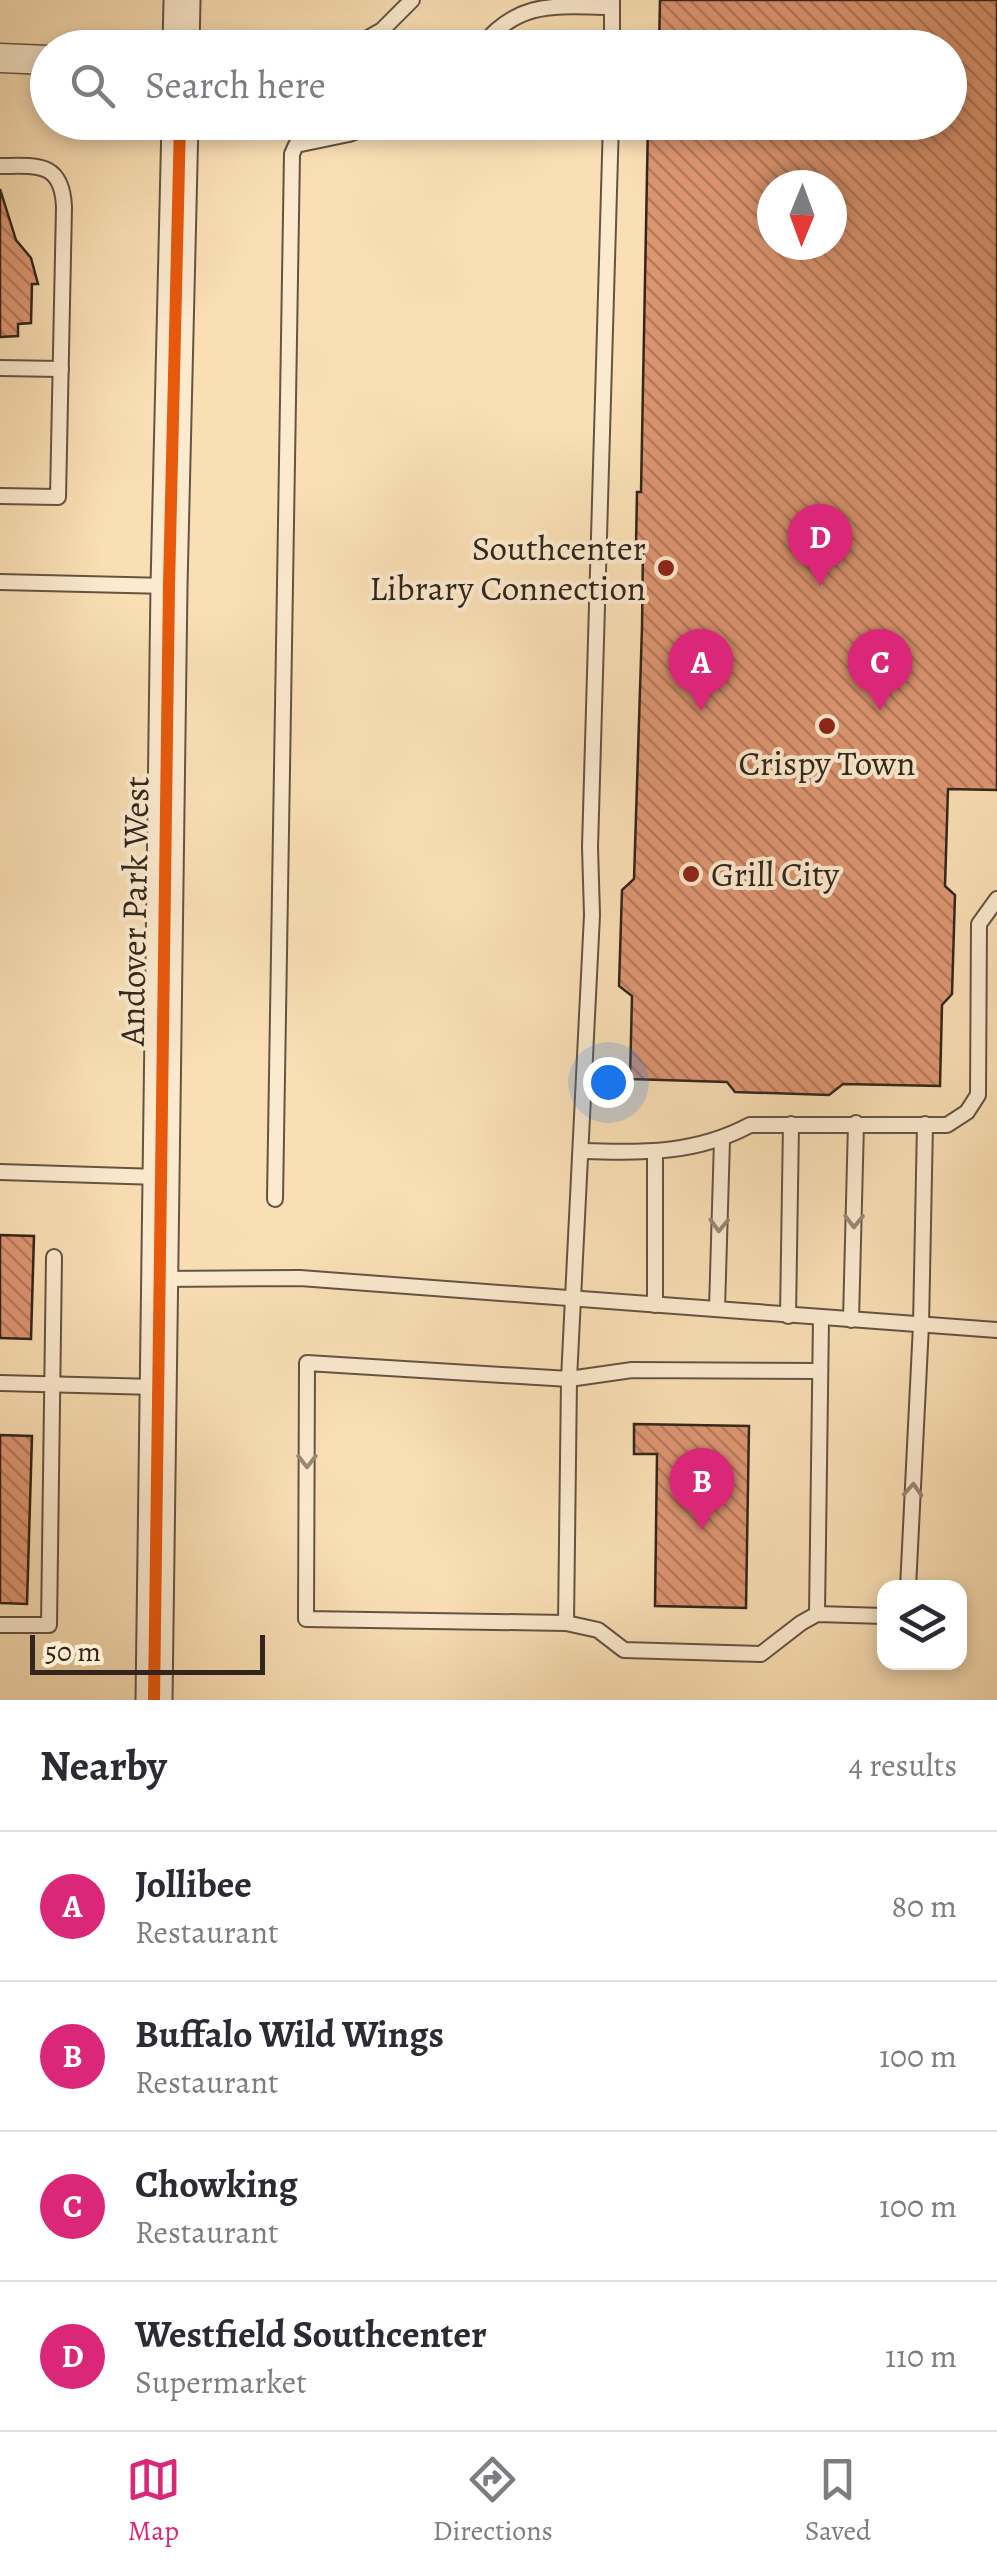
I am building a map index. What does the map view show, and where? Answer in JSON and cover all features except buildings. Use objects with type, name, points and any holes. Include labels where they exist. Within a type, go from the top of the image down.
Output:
[{"type":"street","points":[[181,30],[182,0]]},
{"type":"street","points":[[0,58],[30,59]]},
{"type":"street","name":"Andover Park West","points":[[154,1700],[168,586],[180,140]]},
{"type":"lane","points":[[382,30],[412,0]]},
{"type":"lane","points":[[493,30],[511,15],[536,6],[612,4],[612,30]]},
{"type":"lane","points":[[274,1199],[292,154],[296,145],[320,140]]},
{"type":"lane","points":[[566,1623],[570,1379],[583,1151],[611,140]]},
{"type":"lane","points":[[0,166],[41,166],[55,174],[63,187],[58,497],[0,496]]},
{"type":"lane","points":[[0,368],[61,369]]},
{"type":"lane","points":[[0,582],[168,586]]},
{"type":"lane","points":[[583,1151],[654,1152],[722,1140],[750,1124],[947,1125],[967,1112],[978,1095],[979,924],[997,899]]},
{"type":"lane","points":[[852,1320],[856,1123]]},
{"type":"lane","points":[[788,1316],[790,1124]]},
{"type":"lane","points":[[908,1580],[922,1325],[925,1124]]},
{"type":"lane","points":[[717,1309],[722,1140]]},
{"type":"lane","points":[[654,1152],[656,1305]]},
{"type":"lane","points":[[0,1172],[160,1177]]},
{"type":"lane","points":[[0,1625],[50,1625],[54,1257]]},
{"type":"lane","points":[[158,1280],[300,1278],[997,1330]]},
{"type":"lane","points":[[817,1614],[821,1319]]},
{"type":"lane","points":[[818,1371],[632,1370],[570,1379],[307,1363],[306,1619],[566,1623],[598,1630],[624,1650],[761,1654],[817,1614],[877,1616]]},
{"type":"lane","points":[[0,1383],[156,1387]]},
{"type":"cycle path","points":[[154,1700],[169,586],[180,140]]},
{"type":"place","name":"Southcenter Library Connection","points":[[666,568]]},
{"type":"place","name":"Westfield Southcenter","points":[[820,586]]},
{"type":"place","name":"Jollibee","points":[[701,711]]},
{"type":"place","name":"Chowking","points":[[880,711]]},
{"type":"place","name":"Crispy Town","points":[[827,726]]},
{"type":"place","name":"Grill City","points":[[691,874]]},
{"type":"place","name":"Buffalo Wild Wings","points":[[702,1530]]}]
